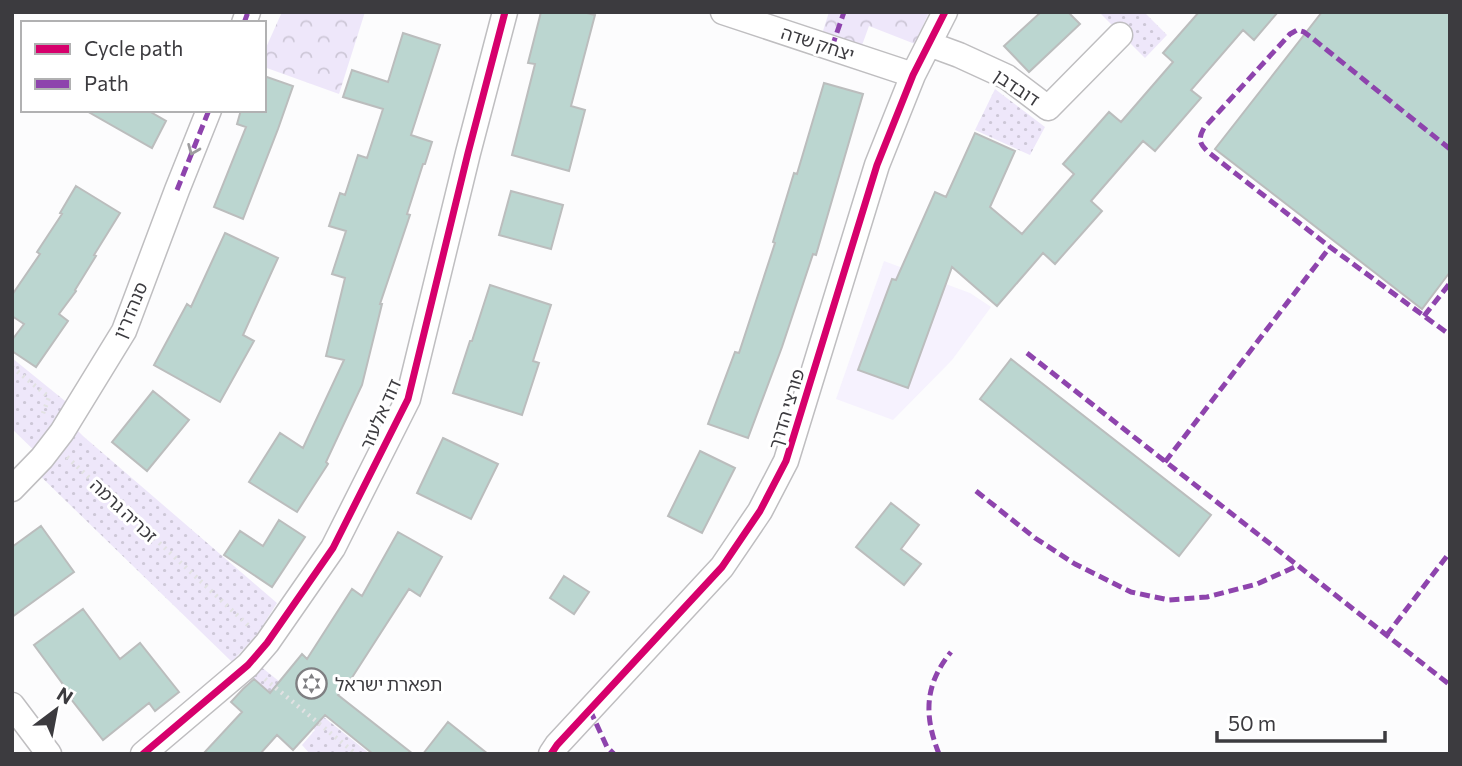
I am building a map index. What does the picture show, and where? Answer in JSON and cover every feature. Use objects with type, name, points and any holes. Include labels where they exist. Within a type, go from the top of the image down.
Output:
[{"type":"street","name":"דוד אלעזר","points":[[143,754],[248,665],[267,643],[332,548],[408,399],[505,12]]},
{"type":"street","name":"יצחק שדה","points":[[723,12],[913,75]]},
{"type":"street","name":"פורצי הדרך","points":[[551,754],[722,567],[760,511],[786,461],[877,165],[913,75],[945,12]]},
{"type":"street","name":"דובדבן","points":[[929,44],[1007,77],[1048,108],[1120,35]]},
{"type":"street","name":"סנהדרין","points":[[12,489],[53,444],[124,331],[208,112]]},
{"type":"street","points":[[12,705],[49,754]]},
{"type":"path","points":[[12,367],[49,397],[42,416],[53,444]]},
{"type":"path","points":[[248,665],[356,754]]},
{"type":"shaded area","points":[[884,261],[970,293],[991,307],[952,360],[893,420],[836,399]]},
{"type":"green space","points":[[282,12],[365,12],[339,94],[266,68],[266,48]]},
{"type":"green space","points":[[829,12],[929,12],[915,44],[869,26],[861,48],[822,34]]},
{"type":"green space","points":[[1099,12],[1144,12],[1167,35],[1145,58]]},
{"type":"green space","points":[[995,89],[1045,127],[1030,155],[975,130]]},
{"type":"green space","points":[[12,358],[70,405],[64,417],[83,436],[277,603],[258,633],[232,662],[32,468],[41,457],[12,429]]},
{"type":"green space","points":[[260,666],[370,754],[310,754],[302,745],[315,730],[251,676]]},
{"type":"building","points":[[541,12],[583,12],[595,15],[571,106],[585,110],[569,171],[512,155],[535,64],[528,63]]},
{"type":"building","points":[[1041,12],[1068,12],[1080,24],[1029,72],[1004,46]]},
{"type":"building","points":[[1199,12],[1278,12],[1254,40],[1243,30],[1191,90],[1201,98],[1155,151],[1143,141],[1091,201],[1102,211],[1055,264],[1043,253],[997,306],[952,267],[908,388],[858,370],[892,279],[896,280],[935,192],[946,197],[975,133],[1015,151],[990,207],[1022,234],[1074,174],[1063,164],[1109,112],[1121,122],[1173,62],[1163,53]]},
{"type":"building","points":[[1322,12],[1450,12],[1450,272],[1422,309],[1215,149]]},
{"type":"building","points":[[403,33],[440,45],[411,135],[432,142],[380,304],[362,385],[326,462],[328,464],[297,512],[249,482],[280,433],[303,448],[344,360],[326,356],[345,278],[332,274],[346,231],[329,226],[340,193],[345,195],[358,155],[367,158],[383,109],[343,97],[352,70],[388,82]]},
{"type":"building","points":[[266,77],[293,86],[243,219],[214,207],[246,127],[237,124],[240,112],[266,112]]},
{"type":"building","points":[[824,83],[863,94],[816,255],[813,254],[748,438],[708,424],[735,352],[739,353]]},
{"type":"building","points":[[89,112],[150,112],[166,121],[152,148]]},
{"type":"building","points":[[76,186],[120,213],[76,291],[59,314],[68,321],[36,367],[12,351],[12,340],[24,324],[12,316],[12,295],[40,254],[37,252],[62,214],[60,213]]},
{"type":"building","points":[[511,191],[563,205],[551,249],[499,235]]},
{"type":"building","points":[[225,233],[278,258],[243,335],[254,341],[220,402],[154,365],[187,304],[191,307]]},
{"type":"building","points":[[490,285],[551,305],[533,361],[539,363],[522,415],[453,393]]},
{"type":"building","points":[[1011,359],[1211,515],[1179,556],[980,399]]},
{"type":"building","points":[[153,391],[189,420],[147,471],[112,442]]},
{"type":"building","points":[[443,438],[498,464],[471,519],[417,493]]},
{"type":"building","points":[[700,451],[735,468],[702,533],[668,516]]},
{"type":"building","points":[[891,503],[919,525],[901,549],[921,564],[904,585],[856,547]]},
{"type":"building","points":[[279,520],[305,537],[272,587],[224,555],[240,531],[263,546]]},
{"type":"building","points":[[41,526],[74,572],[12,617],[12,547]]},
{"type":"building","points":[[398,532],[442,557],[420,596],[409,589],[338,695],[413,754],[373,754],[325,715],[293,750],[277,735],[260,754],[203,754],[242,712],[231,702],[243,689],[254,679],[270,693],[302,654],[307,659],[352,589],[362,596]]},
{"type":"building","points":[[564,576],[589,592],[574,614],[550,598]]},
{"type":"building","points":[[83,609],[120,659],[140,643],[179,692],[155,711],[149,703],[103,740],[34,645]]},
{"type":"building","points":[[448,722],[488,754],[423,754]]},
{"type":"marked path","points":[[245,21],[248,12]]},
{"type":"marked path","points":[[832,47],[844,12]]},
{"type":"marked path","points":[[1450,149],[1312,38],[1297,30],[1290,34],[1204,128],[1200,138],[1208,152],[1330,247],[1450,335]]},
{"type":"marked path","points":[[177,190],[208,112]]},
{"type":"marked path","points":[[1165,462],[1330,247]]},
{"type":"marked path","points":[[1424,316],[1450,283]]},
{"type":"marked path","points":[[1027,353],[1450,685]]},
{"type":"marked path","points":[[976,491],[1035,538],[1075,564],[1131,592],[1169,600],[1207,597],[1257,584],[1297,566]]},
{"type":"marked path","points":[[1386,636],[1450,552]]},
{"type":"marked path","points":[[939,754],[931,727],[929,701],[936,677],[951,652]]},
{"type":"marked path","points":[[590,710],[607,747],[614,754]]},
{"type":"cycle path","points":[[143,754],[248,665],[267,643],[333,548],[408,399],[505,12]]},
{"type":"cycle path","points":[[551,754],[722,567],[760,511],[786,461],[877,165],[913,75],[945,12]]},
{"type":"place","name":"תפארת ישראל","points":[[312,684]]}]
